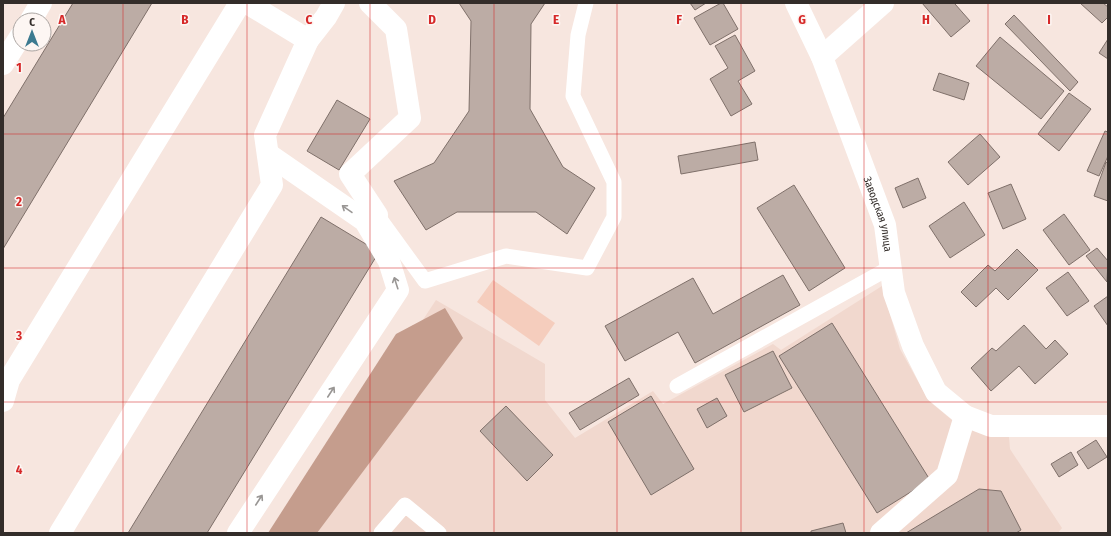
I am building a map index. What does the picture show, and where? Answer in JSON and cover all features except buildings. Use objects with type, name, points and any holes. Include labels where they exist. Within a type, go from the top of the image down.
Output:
[{"type":"street","points":[[35,12],[41,3]]},
{"type":"street","points":[[3,401],[9,380],[240,3]]},
{"type":"street","points":[[247,3],[308,40]]},
{"type":"street","points":[[60,533],[272,185],[265,135],[308,40],[326,17],[334,3]]},
{"type":"street","points":[[370,3],[396,29],[410,118],[350,174],[377,215]]},
{"type":"street","name":"Заводская улица","points":[[796,3],[822,57],[885,225],[894,293],[916,353],[936,392],[965,416],[991,426],[1108,426]]},
{"type":"street","points":[[822,57],[883,3]]},
{"type":"street","points":[[3,64],[12,50]]},
{"type":"street","points":[[238,533],[398,290],[389,260],[365,222],[268,154]]},
{"type":"street","points":[[881,533],[947,474],[965,416]]},
{"type":"lane","points":[[377,215],[425,282],[506,256],[587,268],[614,217],[614,182],[574,96],[578,35],[586,3]]},
{"type":"lane","points":[[677,386],[890,267]]},
{"type":"lane","points":[[381,533],[405,505],[440,533]]},
{"type":"shaded area","points":[[493,280],[555,323],[539,346],[477,302]]},
{"type":"shaded area","points":[[882,286],[900,349],[929,401],[958,425],[989,435],[1009,437],[1010,449],[1062,528],[1058,533],[282,533],[436,300],[545,364],[545,400],[575,438],[653,391],[663,404],[773,344],[781,350]]},
{"type":"shaded area","points":[[445,308],[463,338],[317,533],[268,533],[396,334]]}]
